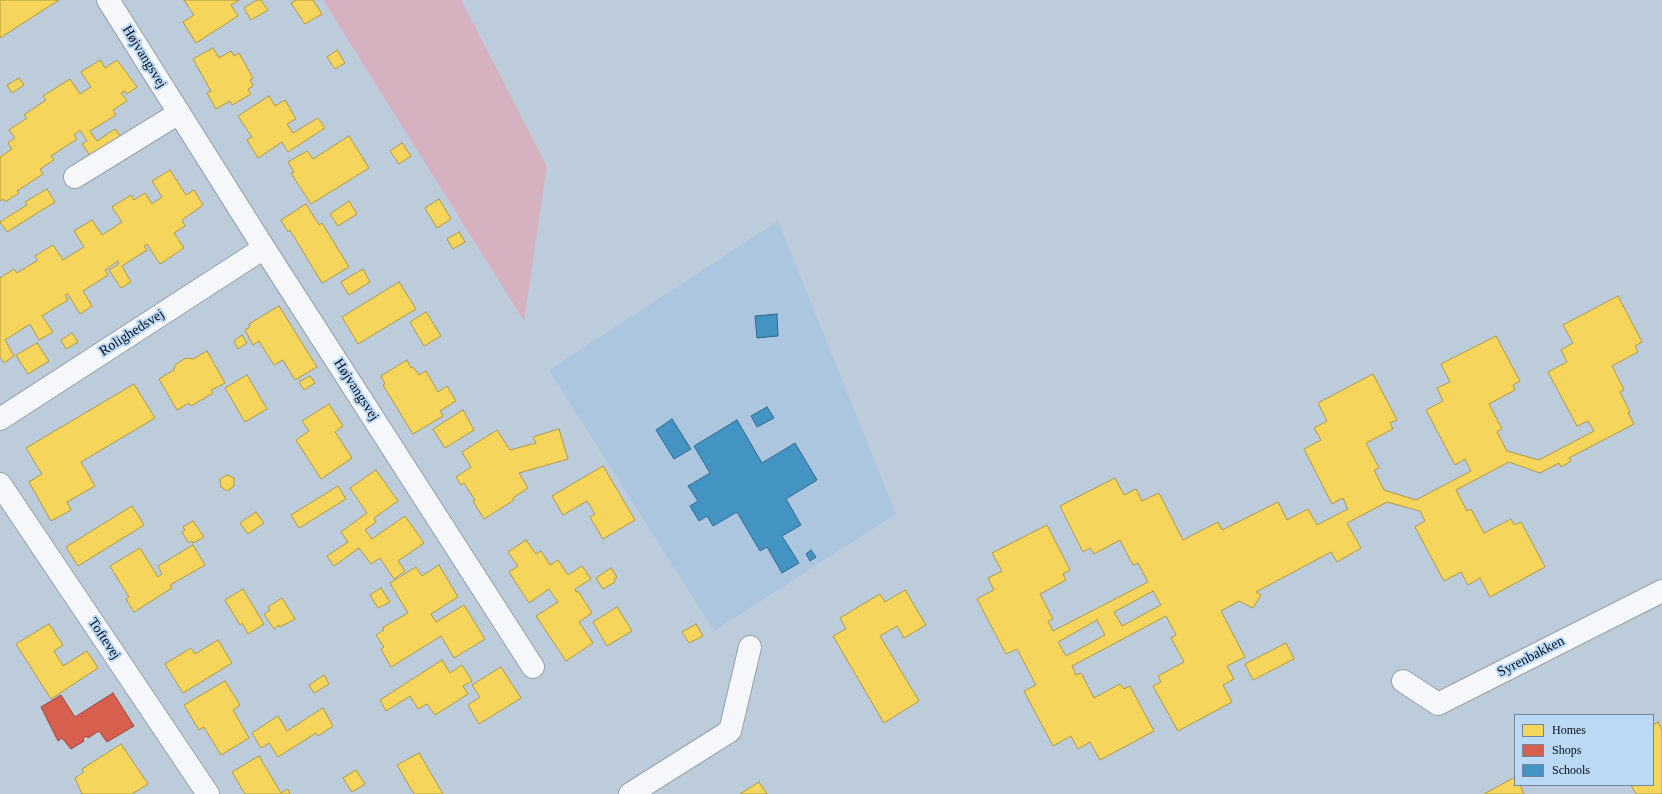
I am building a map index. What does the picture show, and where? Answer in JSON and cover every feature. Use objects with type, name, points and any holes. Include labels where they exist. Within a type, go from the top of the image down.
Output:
[{"type":"street","name":"Højvangsvej","points":[[108,0],[264,248],[533,667]]},
{"type":"street","points":[[75,177],[179,113]]},
{"type":"street","name":"Rolighedsvej","points":[[0,419],[264,248]]},
{"type":"street","name":"Toftevej","points":[[0,484],[208,794]]},
{"type":"street","name":"Syrenbakken","points":[[1403,681],[1438,704],[1662,591]]},
{"type":"street","points":[[630,794],[730,731],[750,647]]},
{"type":"shaded area","points":[[323,0],[461,0],[547,166],[524,321]]},
{"type":"shaded area","points":[[778,221],[896,514],[714,631],[549,370]]},
{"type":"building: Homes","points":[[0,0],[59,0],[0,38]]},
{"type":"building: Homes","points":[[184,0],[239,0],[231,5],[238,16],[196,43],[183,22],[194,15]]},
{"type":"building: Homes","points":[[257,0],[261,0],[268,10],[251,20],[244,8]]},
{"type":"building: Homes","points":[[296,0],[313,0],[322,14],[305,24],[291,3]]},
{"type":"building: Homes","points":[[213,48],[219,58],[231,51],[234,56],[239,53],[253,78],[250,80],[253,86],[248,89],[251,94],[232,105],[230,101],[216,109],[207,93],[211,91],[193,59]]},
{"type":"building: Homes","points":[[337,50],[345,63],[335,69],[327,57]]},
{"type":"building: Homes","points":[[100,60],[105,68],[117,60],[137,87],[127,94],[125,91],[121,93],[127,101],[113,110],[116,115],[90,131],[97,141],[115,129],[122,139],[91,157],[82,144],[87,141],[80,130],[74,135],[77,139],[51,156],[54,160],[40,169],[43,174],[17,191],[19,193],[5,202],[3,199],[0,201],[0,157],[12,149],[8,143],[15,138],[9,130],[27,118],[24,115],[46,100],[43,96],[70,79],[80,94],[91,87],[81,72]]},
{"type":"building: Homes","points":[[19,78],[24,85],[12,93],[7,85]]},
{"type":"building: Homes","points":[[269,96],[275,106],[285,100],[296,119],[287,124],[293,133],[318,118],[325,128],[288,152],[282,142],[258,158],[247,140],[252,137],[238,116]]},
{"type":"building: Homes","points":[[349,136],[369,168],[311,204],[291,173],[294,172],[288,162],[307,151],[313,159]]},
{"type":"building: Homes","points":[[402,143],[411,156],[399,164],[390,151]]},
{"type":"building: Homes","points":[[170,170],[186,195],[194,190],[203,205],[182,220],[185,226],[174,233],[184,248],[160,264],[147,244],[144,246],[147,250],[122,266],[131,282],[121,288],[109,270],[119,264],[118,261],[105,270],[108,275],[83,291],[92,306],[80,314],[68,294],[65,295],[68,300],[42,316],[53,332],[39,340],[30,324],[5,340],[14,356],[4,363],[0,357],[0,278],[14,269],[17,273],[38,260],[35,256],[53,245],[63,260],[84,247],[74,231],[92,220],[102,235],[122,222],[112,207],[131,195],[134,200],[145,193],[152,204],[162,197],[152,181]]},
{"type":"building: Homes","points":[[47,189],[55,202],[7,232],[0,222],[27,205],[25,202]]},
{"type":"building: Homes","points":[[439,199],[451,219],[437,228],[425,208]]},
{"type":"building: Homes","points":[[349,201],[357,214],[338,226],[330,214]]},
{"type":"building: Homes","points":[[306,204],[319,225],[322,223],[349,267],[322,283],[290,230],[288,232],[281,220]]},
{"type":"building: Homes","points":[[459,232],[465,242],[453,249],[447,239]]},
{"type":"building: Homes","points":[[363,269],[370,282],[349,295],[341,282]]},
{"type":"building: Homes","points":[[399,282],[416,309],[358,344],[342,317]]},
{"type":"building: Homes","points":[[1618,296],[1642,342],[1635,346],[1638,352],[1612,366],[1624,390],[1620,392],[1634,424],[1569,458],[1571,461],[1561,467],[1559,463],[1540,473],[1509,462],[1456,490],[1467,511],[1471,509],[1484,533],[1511,519],[1514,525],[1521,522],[1545,567],[1490,597],[1480,578],[1468,585],[1461,572],[1444,581],[1415,527],[1425,521],[1420,511],[1387,502],[1347,523],[1361,548],[1337,562],[1331,552],[1256,592],[1261,595],[1253,608],[1239,601],[1221,611],[1245,657],[1227,666],[1234,679],[1223,685],[1232,702],[1178,731],[1153,686],[1161,682],[1158,676],[1184,662],[1171,638],[1176,635],[1166,616],[1072,666],[1076,675],[1081,673],[1094,698],[1120,684],[1124,689],[1130,686],[1154,731],[1100,760],[1090,742],[1078,749],[1071,736],[1053,746],[1024,691],[1036,685],[1017,649],[1006,654],[977,599],[994,590],[988,578],[1002,571],[992,553],[1047,525],[1070,570],[1063,574],[1066,580],[1040,594],[1053,619],[1048,621],[1053,631],[1148,582],[1138,563],[1133,565],[1120,540],[1094,554],[1090,548],[1083,552],[1060,506],[1115,478],[1124,495],[1136,489],[1142,501],[1159,493],[1183,540],[1218,522],[1222,530],[1278,502],[1287,520],[1308,509],[1317,525],[1348,509],[1343,498],[1332,504],[1304,449],[1321,440],[1314,428],[1327,421],[1318,403],[1373,374],[1397,420],[1390,423],[1393,429],[1366,443],[1379,468],[1374,470],[1384,490],[1416,500],[1471,471],[1465,459],[1455,465],[1426,410],[1443,401],[1437,388],[1450,382],[1441,364],[1496,336],[1520,381],[1513,385],[1515,390],[1489,404],[1502,429],[1497,432],[1507,451],[1539,460],[1594,431],[1588,421],[1577,426],[1548,372],[1567,362],[1561,350],[1573,343],[1563,325]],"holes":[[[1153,591],[1161,605],[1122,626],[1114,612]],[[1097,620],[1105,635],[1066,656],[1058,642]]]},
{"type":"building: Homes","points":[[279,306],[317,367],[295,380],[283,360],[274,365],[259,341],[253,345],[245,330],[250,327],[249,324]]},
{"type":"building: Homes","points":[[426,312],[441,336],[424,346],[410,322]]},
{"type":"building: Homes","points":[[72,333],[78,342],[66,349],[61,340]]},
{"type":"building: Homes","points":[[242,335],[247,343],[238,349],[234,341]]},
{"type":"building: Homes","points":[[37,343],[49,361],[28,374],[16,355]]},
{"type":"building: Homes","points":[[207,351],[225,383],[211,390],[213,393],[191,406],[189,403],[177,410],[159,379],[174,370],[175,365],[186,358],[193,359]]},
{"type":"building: Homes","points":[[407,360],[411,368],[413,367],[419,375],[426,371],[438,392],[447,386],[456,401],[440,411],[443,416],[413,434],[383,385],[385,384],[381,376]]},
{"type":"building: Homes","points":[[247,375],[267,409],[245,422],[225,388]]},
{"type":"building: Homes","points":[[310,376],[315,383],[304,390],[299,382]]},
{"type":"building: Homes","points":[[134,384],[155,418],[81,462],[95,486],[67,502],[71,510],[51,521],[29,482],[42,474],[26,448]]},
{"type":"building: Homes","points":[[329,404],[343,426],[335,432],[352,458],[321,479],[296,440],[309,431],[302,421]]},
{"type":"building: Homes","points":[[463,410],[474,430],[445,448],[433,429]]},
{"type":"building: Homes","points":[[559,429],[568,459],[519,473],[528,488],[513,498],[514,500],[484,519],[473,501],[475,500],[464,483],[461,485],[456,477],[471,467],[462,452],[497,430],[510,450],[536,443],[533,437]]},
{"type":"building: Homes","points":[[603,466],[635,520],[603,539],[590,517],[595,514],[587,501],[563,515],[552,496]]},
{"type":"building: Homes","points":[[376,470],[398,501],[374,518],[376,522],[365,530],[372,539],[405,516],[424,543],[398,561],[405,571],[394,579],[380,558],[371,564],[359,548],[334,566],[327,556],[348,542],[341,532],[367,513],[350,488]]},
{"type":"building: Homes","points":[[227,475],[234,478],[234,486],[227,491],[221,487],[220,479]]},
{"type":"building: Homes","points":[[338,486],[346,499],[299,528],[291,515]]},
{"type":"building: Homes","points":[[132,506],[144,525],[78,566],[66,547]]},
{"type":"building: Homes","points":[[256,512],[264,523],[248,534],[240,523]]},
{"type":"building: Homes","points":[[193,521],[204,537],[193,543],[192,541],[189,543],[182,532],[185,530],[183,527]]},
{"type":"building: Homes","points":[[526,540],[536,554],[541,551],[550,565],[558,560],[568,575],[582,566],[591,579],[575,589],[576,592],[578,591],[592,613],[579,622],[593,643],[566,661],[536,616],[558,602],[549,589],[529,603],[509,572],[518,566],[508,552]]},
{"type":"building: Homes","points":[[193,545],[205,565],[170,585],[172,588],[134,612],[126,599],[129,597],[110,566],[140,548],[158,577],[162,574],[158,566]]},
{"type":"building: Homes","points":[[439,565],[458,597],[431,614],[436,622],[464,605],[485,639],[454,658],[441,636],[391,667],[381,649],[384,647],[376,635],[384,630],[382,628],[408,613],[390,583],[416,567],[422,576]]},
{"type":"building: Homes","points":[[611,568],[617,577],[614,579],[615,582],[603,589],[596,578]]},
{"type":"building: Homes","points":[[381,588],[390,602],[378,608],[370,595]]},
{"type":"building: Homes","points":[[243,589],[264,624],[248,634],[242,623],[240,625],[225,600]]},
{"type":"building: Homes","points":[[905,590],[926,625],[904,638],[897,626],[880,636],[919,701],[884,723],[833,636],[846,629],[840,618],[880,594],[885,602]]},
{"type":"building: Homes","points":[[282,598],[295,619],[280,627],[279,625],[274,629],[264,614],[270,610],[268,607]]},
{"type":"building: Homes","points":[[617,607],[632,631],[607,646],[593,622]]},
{"type":"building: Homes","points":[[49,624],[63,645],[54,651],[63,666],[87,651],[98,668],[51,699],[16,644]]},
{"type":"building: Homes","points":[[696,624],[703,636],[689,643],[682,632]]},
{"type":"building: Homes","points":[[218,640],[232,663],[183,693],[165,664],[191,648],[195,654]]},
{"type":"building: Homes","points":[[1286,643],[1294,659],[1253,680],[1245,664]]},
{"type":"building: Homes","points":[[442,660],[450,673],[462,665],[472,681],[463,686],[468,694],[435,715],[427,704],[418,709],[410,696],[386,711],[380,700]]},
{"type":"building: Homes","points":[[501,667],[521,698],[479,724],[468,705],[480,697],[472,685]]},
{"type":"building: Homes","points":[[324,675],[329,684],[314,693],[309,685]]},
{"type":"building: Homes","points":[[225,681],[240,705],[233,710],[249,738],[221,755],[204,727],[199,730],[184,705]]},
{"type":"building: Homes","points":[[323,708],[333,726],[318,736],[316,733],[278,757],[269,743],[261,748],[252,733],[278,716],[287,731]]},
{"type":"building: Homes","points":[[1658,722],[1662,730],[1662,794],[1636,794],[1632,786],[1654,786],[1654,724]]},
{"type":"building: Homes","points":[[121,744],[148,784],[132,794],[82,794],[75,778],[84,772],[82,769]]},
{"type":"building: Homes","points":[[419,753],[443,794],[414,794],[397,765]]},
{"type":"building: Homes","points":[[259,756],[281,793],[288,789],[290,794],[245,794],[232,772]]},
{"type":"building: Homes","points":[[356,770],[365,784],[352,792],[343,778]]},
{"type":"building: Homes","points":[[1514,778],[1514,786],[1520,786],[1524,794],[1484,794]]},
{"type":"building: Homes","points":[[759,782],[767,794],[740,794]]},
{"type":"building: Shops","points":[[113,693],[134,726],[107,742],[99,731],[88,738],[86,736],[83,739],[84,741],[71,749],[62,738],[58,741],[41,707],[61,695],[75,717]]},
{"type":"building: Schools","points":[[777,314],[778,336],[757,338],[755,316]]},
{"type":"building: Schools","points":[[767,407],[774,418],[757,427],[751,416]]},
{"type":"building: Schools","points":[[672,419],[691,449],[674,459],[656,430]]},
{"type":"building: Schools","points":[[737,420],[762,463],[795,443],[817,480],[786,499],[801,525],[782,536],[799,563],[782,573],[767,547],[760,551],[737,512],[713,526],[707,516],[699,521],[690,506],[698,501],[688,486],[710,473],[694,446]]},
{"type":"building: Schools","points":[[811,550],[816,557],[810,561],[806,554]]}]
